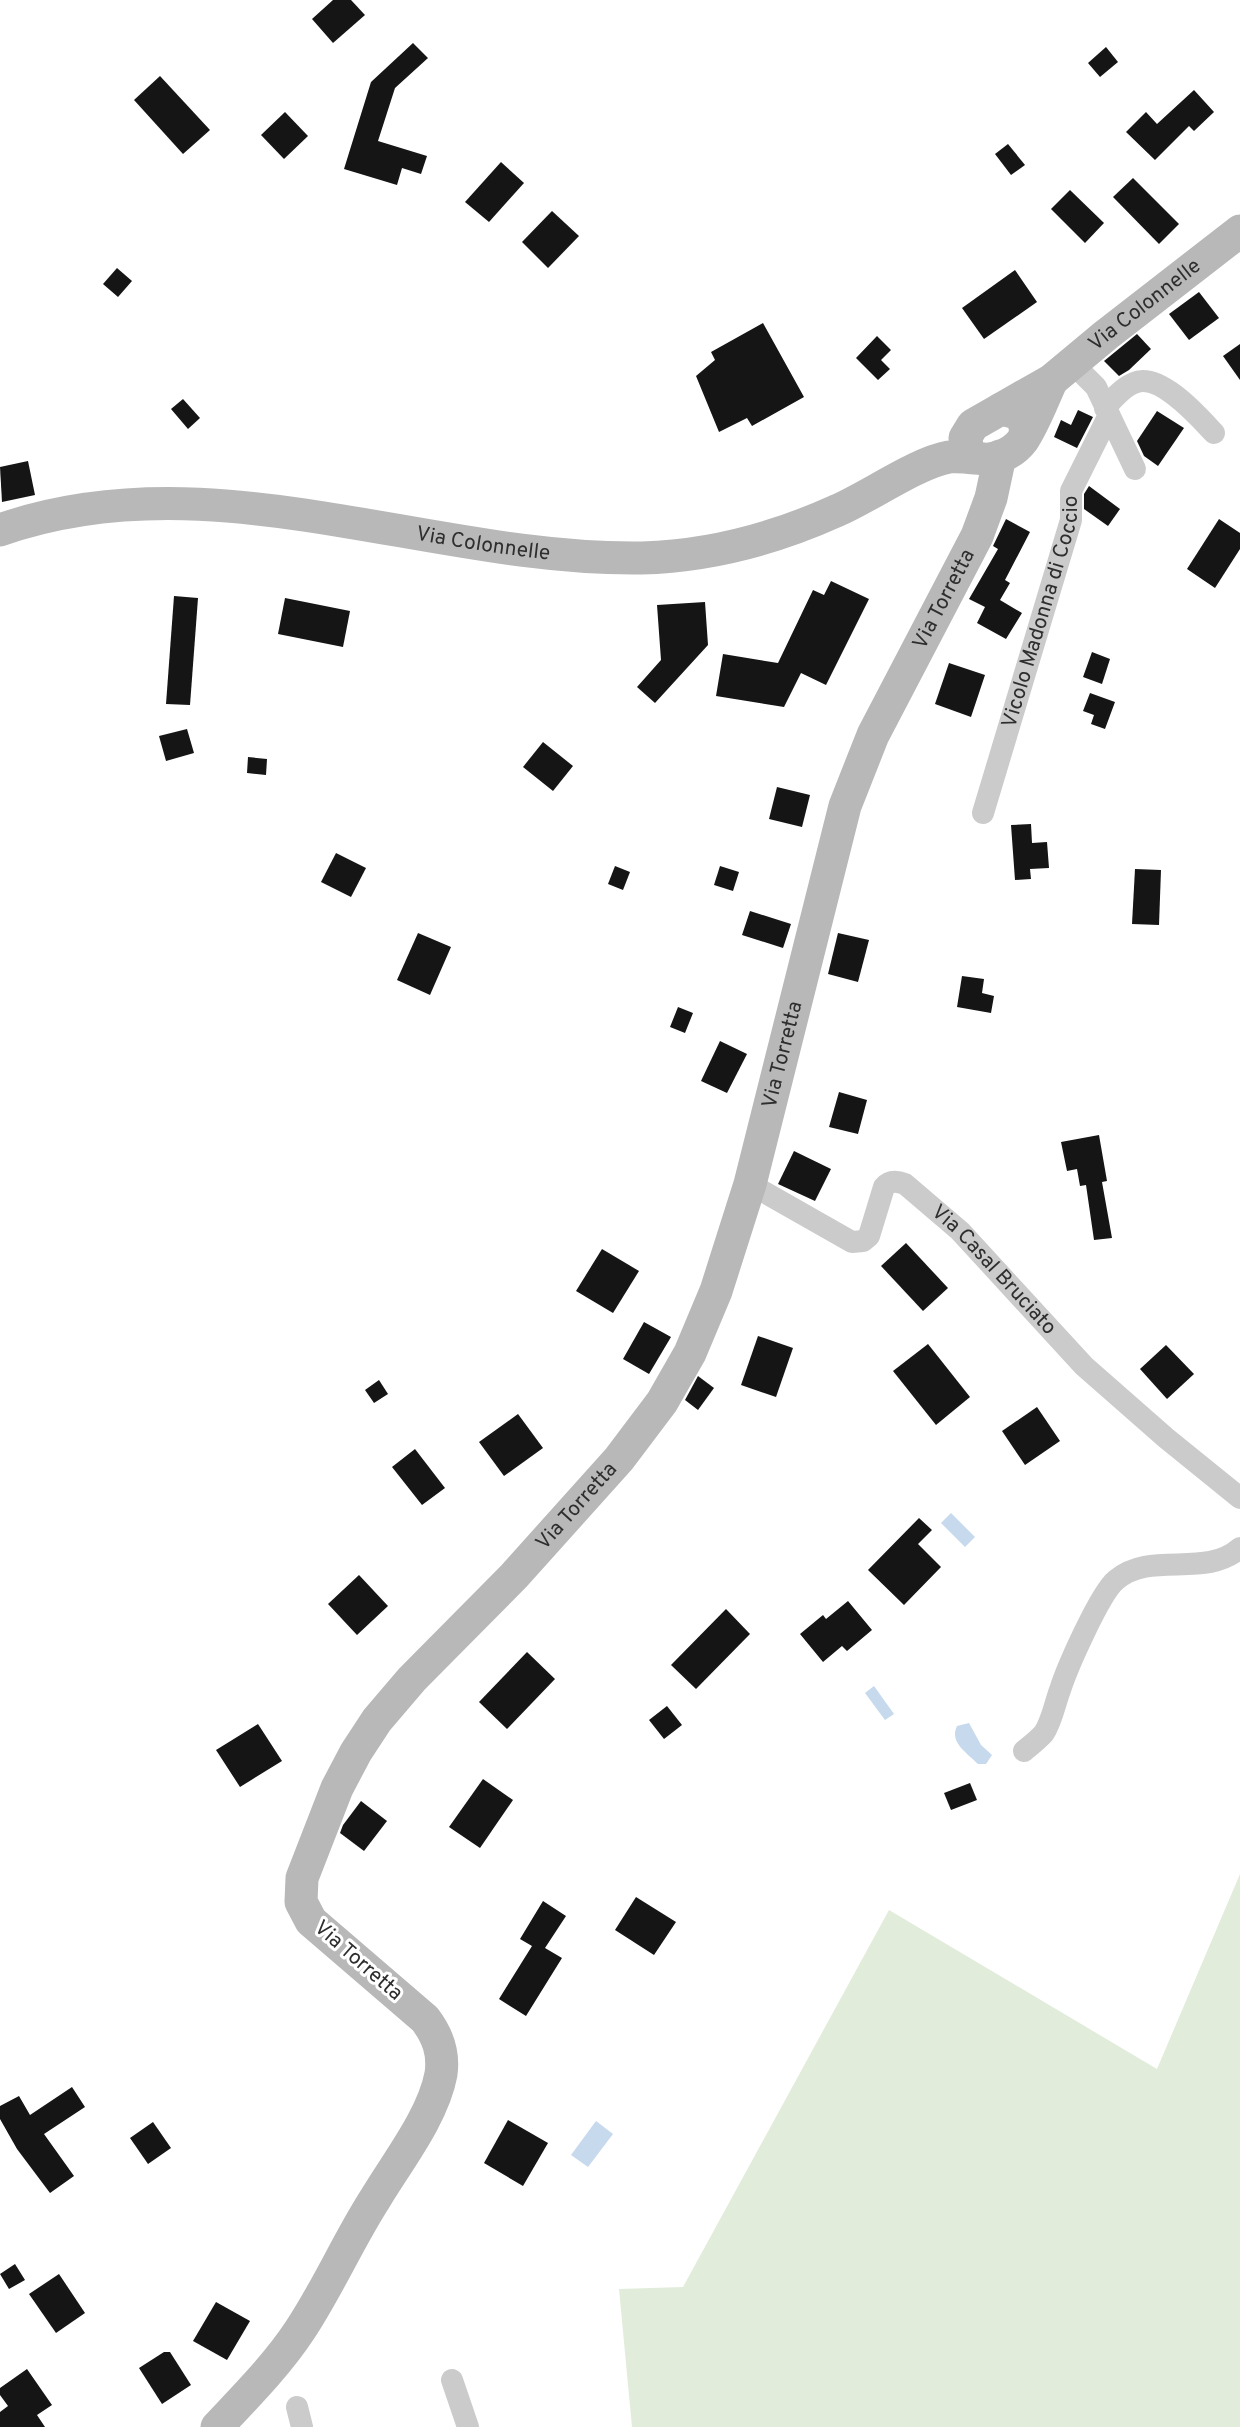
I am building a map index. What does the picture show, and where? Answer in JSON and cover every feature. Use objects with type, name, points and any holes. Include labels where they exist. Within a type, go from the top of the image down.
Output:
[{"type":"street","name":"Via Colonnelle","points":[[983,449],[973,426],[1062,371],[1240,231]]},
{"type":"street","name":"Via Colonnelle","points":[[0,530],[80,511],[147,505],[200,504],[319,517],[555,554],[641,558],[682,555],[749,544],[782,534],[839,510],[922,467],[983,449],[1062,371]]},
{"type":"street","points":[[1062,371],[1096,387],[1136,469]]},
{"type":"street","name":"Vicolo Madonna di Coccio","points":[[983,813],[1071,520],[1071,491],[1107,411],[1133,383],[1150,383],[1180,398],[1214,433]]},
{"type":"street","points":[[983,449],[1025,421],[1021,414],[1001,409]]},
{"type":"street","name":"Via Torretta","points":[[217,2427],[267,2373],[299,2331],[356,2229],[427,2114],[440,2077],[440,2047],[436,2035],[425,2019],[311,1921],[303,1908],[300,1895],[302,1878],[337,1788],[356,1752],[387,1707],[514,1576],[620,1459],[650,1421],[682,1368],[703,1324],[750,1184],[845,806],[876,729],[977,536],[988,508],[983,449]]},
{"type":"street","name":"Via Casal Bruciato","points":[[750,1184],[852,1242],[863,1241],[868,1236],[884,1187],[888,1182],[896,1181],[905,1184],[960,1231],[1084,1366],[1166,1438],[1240,1498]]},
{"type":"street","points":[[1024,1751],[1044,1732],[1065,1674],[1099,1604],[1114,1582],[1130,1570],[1152,1565],[1204,1563],[1226,1559],[1240,1548]]},
{"type":"street","points":[[452,2380],[468,2427]]},
{"type":"green space","points":[[1240,1874],[1240,2427],[632,2427],[619,2289],[683,2287],[889,1910],[1157,2069]]},
{"type":"water","points":[[951,1513],[975,1537],[965,1547],[941,1523]]},
{"type":"water","points":[[874,1686],[894,1714],[885,1720],[865,1693]]},
{"type":"water","points":[[969,1723],[981,1745],[992,1755],[986,1764],[978,1764],[957,1742],[955,1732],[957,1726]]},
{"type":"water","points":[[596,2121],[613,2134],[588,2167],[571,2155]]},
{"type":"building","points":[[333,0],[351,0],[365,15],[333,43],[312,19]]},
{"type":"building","points":[[413,43],[428,58],[395,88],[378,141],[427,156],[421,174],[402,168],[397,185],[344,169],[371,82]]},
{"type":"building","points":[[1106,47],[1118,62],[1100,77],[1088,63]]},
{"type":"building","points":[[160,76],[210,130],[183,154],[134,100]]},
{"type":"building","points":[[1194,90],[1214,112],[1194,131],[1189,126],[1155,160],[1126,132],[1146,112],[1157,124]]},
{"type":"building","points":[[285,112],[308,136],[284,159],[261,135]]},
{"type":"building","points":[[1008,144],[1025,165],[1011,175],[995,154]]},
{"type":"building","points":[[501,162],[524,183],[489,222],[465,202]]},
{"type":"building","points":[[1133,178],[1179,224],[1159,244],[1113,197]]},
{"type":"building","points":[[1070,190],[1104,223],[1085,243],[1051,209]]},
{"type":"building","points":[[552,211],[579,236],[548,268],[522,242]]},
{"type":"building","points":[[117,268],[132,281],[118,297],[103,284]]},
{"type":"building","points":[[1015,270],[1037,302],[984,339],[962,308]]},
{"type":"building","points":[[1199,292],[1219,318],[1189,340],[1169,314]]},
{"type":"building","points":[[763,323],[804,397],[752,426],[747,418],[719,432],[696,376],[715,360],[711,352]]},
{"type":"building","points":[[1137,334],[1151,349],[1129,370],[1119,376],[1104,361]]},
{"type":"building","points":[[877,336],[891,350],[881,360],[890,369],[878,380],[856,358]]},
{"type":"building","points":[[1240,344],[1240,380],[1223,356]]},
{"type":"building","points":[[183,399],[200,418],[188,429],[171,409]]},
{"type":"building","points":[[1078,410],[1093,417],[1077,448],[1054,437],[1061,420],[1071,425]]},
{"type":"building","points":[[1157,411],[1184,428],[1158,466],[1144,456],[1137,441]]},
{"type":"building","points":[[28,461],[35,495],[2,502],[0,467]]},
{"type":"building","points":[[1089,486],[1120,509],[1108,526],[1084,509],[1084,494]]},
{"type":"building","points":[[1006,519],[1030,532],[1005,580],[1010,583],[1000,600],[1022,613],[1006,639],[977,623],[985,607],[969,599],[998,549],[993,546]]},
{"type":"building","points":[[1219,519],[1240,533],[1240,549],[1215,588],[1187,569]]},
{"type":"building","points":[[831,581],[869,599],[826,685],[801,673],[784,707],[716,696],[723,654],[778,663],[813,590],[824,595]]},
{"type":"building","points":[[174,596],[198,598],[190,705],[166,704]]},
{"type":"building","points":[[285,598],[350,611],[343,647],[278,634]]},
{"type":"building","points":[[705,602],[708,645],[655,703],[637,687],[661,660],[657,605]]},
{"type":"building","points":[[1092,652],[1110,659],[1102,684],[1083,677]]},
{"type":"building","points":[[949,663],[985,675],[971,717],[935,704]]},
{"type":"building","points":[[1090,693],[1115,702],[1105,729],[1091,724],[1094,715],[1083,711]]},
{"type":"building","points":[[187,729],[194,753],[166,761],[159,736]]},
{"type":"building","points":[[543,742],[573,766],[553,791],[523,767]]},
{"type":"building","points":[[248,757],[267,759],[266,775],[247,773]]},
{"type":"building","points":[[777,787],[810,795],[802,827],[769,819]]},
{"type":"building","points":[[1031,824],[1032,843],[1047,842],[1049,868],[1030,869],[1031,879],[1015,880],[1011,825]]},
{"type":"building","points":[[336,853],[366,868],[351,897],[321,882]]},
{"type":"building","points":[[615,866],[630,872],[623,890],[608,884]]},
{"type":"building","points":[[720,866],[739,872],[733,891],[714,885]]},
{"type":"building","points":[[1135,869],[1161,870],[1159,925],[1132,924]]},
{"type":"building","points":[[750,911],[791,924],[783,948],[742,935]]},
{"type":"building","points":[[418,933],[451,947],[430,995],[397,980]]},
{"type":"building","points":[[838,933],[869,940],[858,982],[828,974]]},
{"type":"building","points":[[962,976],[984,979],[982,993],[994,996],[991,1013],[957,1007]]},
{"type":"building","points":[[678,1007],[693,1013],[685,1033],[670,1027]]},
{"type":"building","points":[[720,1041],[747,1054],[727,1093],[701,1081]]},
{"type":"building","points":[[839,1092],[867,1100],[858,1134],[829,1127]]},
{"type":"building","points":[[1099,1135],[1107,1181],[1102,1182],[1112,1238],[1094,1240],[1086,1185],[1080,1186],[1077,1169],[1067,1171],[1061,1142]]},
{"type":"building","points":[[794,1151],[831,1169],[815,1201],[778,1184]]},
{"type":"building","points":[[906,1243],[948,1288],[923,1311],[881,1266]]},
{"type":"building","points":[[602,1249],[639,1271],[613,1313],[576,1291]]},
{"type":"building","points":[[644,1322],[671,1337],[649,1374],[623,1359]]},
{"type":"building","points":[[758,1336],[793,1348],[776,1397],[741,1385]]},
{"type":"building","points":[[928,1344],[970,1397],[936,1425],[893,1371]]},
{"type":"building","points":[[1166,1345],[1194,1374],[1167,1399],[1140,1369]]},
{"type":"building","points":[[698,1376],[714,1388],[698,1410],[685,1400]]},
{"type":"building","points":[[379,1380],[388,1394],[374,1403],[365,1390]]},
{"type":"building","points":[[1037,1407],[1060,1441],[1025,1465],[1002,1431]]},
{"type":"building","points":[[518,1414],[543,1448],[504,1476],[479,1442]]},
{"type":"building","points":[[415,1449],[445,1488],[422,1505],[392,1467]]},
{"type":"building","points":[[919,1518],[932,1530],[918,1544],[941,1567],[904,1605],[868,1570]]},
{"type":"building","points":[[359,1575],[388,1606],[357,1635],[328,1604]]},
{"type":"building","points":[[848,1601],[872,1630],[847,1651],[842,1646],[823,1662],[800,1634],[823,1615],[826,1619]]},
{"type":"building","points":[[726,1609],[750,1634],[696,1689],[671,1665]]},
{"type":"building","points":[[527,1652],[555,1679],[507,1729],[479,1702]]},
{"type":"building","points":[[667,1706],[682,1725],[664,1739],[649,1720]]},
{"type":"building","points":[[258,1724],[282,1761],[240,1787],[216,1750]]},
{"type":"building","points":[[483,1779],[513,1800],[480,1848],[449,1827]]},
{"type":"building","points":[[970,1783],[977,1800],[951,1810],[944,1793]]},
{"type":"building","points":[[361,1801],[387,1821],[364,1851],[340,1833],[343,1825]]},
{"type":"building","points":[[636,1897],[676,1922],[654,1955],[615,1930]]},
{"type":"building","points":[[543,1901],[566,1916],[545,1948],[562,1958],[526,2016],[499,1999],[532,1946],[520,1939]]},
{"type":"building","points":[[72,2087],[85,2107],[44,2134],[74,2176],[50,2193],[17,2149],[0,2119],[0,2106],[19,2096],[30,2115]]},
{"type":"building","points":[[508,2120],[548,2143],[523,2186],[484,2163]]},
{"type":"building","points":[[153,2122],[171,2148],[148,2164],[130,2138]]},
{"type":"building","points":[[15,2264],[25,2280],[9,2289],[0,2274]]},
{"type":"building","points":[[59,2274],[85,2313],[56,2333],[29,2294]]},
{"type":"building","points":[[216,2302],[250,2321],[227,2360],[193,2341]]},
{"type":"building","points":[[164,2352],[170,2352],[191,2385],[162,2404],[139,2368]]},
{"type":"building","points":[[27,2369],[52,2405],[37,2415],[45,2427],[0,2427],[0,2412],[8,2406],[0,2395],[0,2388]]}]
